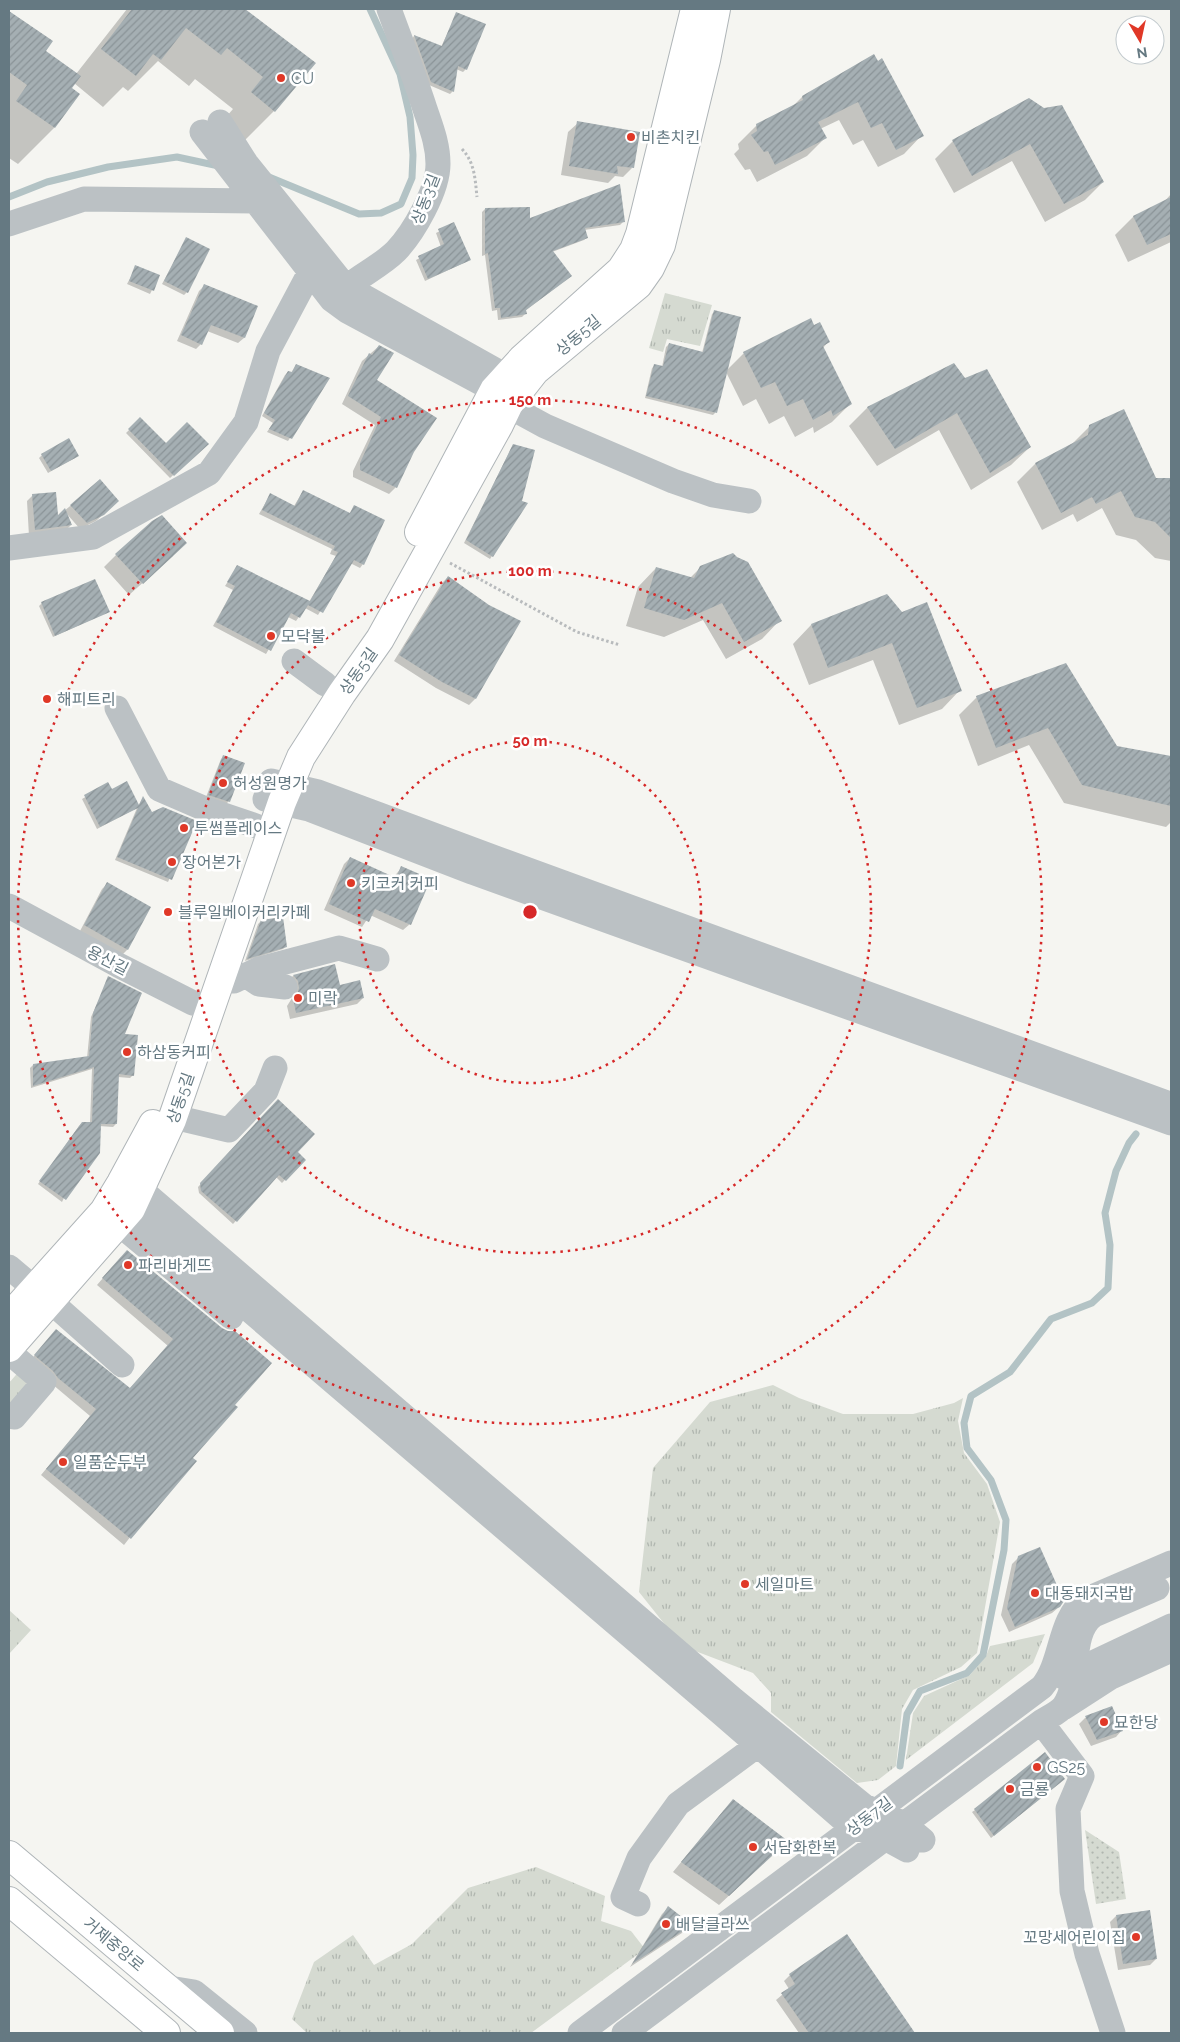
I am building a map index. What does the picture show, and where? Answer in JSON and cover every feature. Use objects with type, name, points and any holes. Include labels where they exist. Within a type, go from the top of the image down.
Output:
[{"type":"main road","name":"상동5길","points":[[9,1350],[42,1295],[126,1199],[174,1117],[202,1005],[256,826],[277,791],[380,639],[429,552],[522,359],[621,270],[634,250],[640,234],[695,9]]},
{"type":"main road","name":"상동5길","points":[[126,1199],[156,1115],[202,1005],[234,977],[288,744],[325,684],[364,631],[414,543],[507,389],[535,371],[638,285],[656,256],[661,244],[706,60],[716,9]]},
{"type":"main road","name":"상동5길","points":[[9,1317],[42,1295]]},
{"type":"main road","name":"거제중앙로","points":[[9,1855],[163,1987],[220,2033]]},
{"type":"main road","points":[[9,1901],[166,2033]]},
{"type":"street","name":"상동3길","points":[[339,293],[394,252],[414,229],[432,187],[438,166],[436,144],[412,69],[389,9]]},
{"type":"street","points":[[241,170],[220,157],[211,127],[241,170],[339,293],[507,389],[545,426],[673,481],[713,495],[750,493]]},
{"type":"street","points":[[9,224],[84,199],[259,193],[282,207],[316,264]]},
{"type":"street","points":[[9,548],[93,537],[209,472],[246,422],[268,351],[316,264]]},
{"type":"street","points":[[294,661],[325,684]]},
{"type":"street","points":[[117,708],[159,789],[203,808],[256,826]]},
{"type":"street","points":[[277,791],[315,791],[498,860],[1171,1104]]},
{"type":"street","points":[[277,791],[309,809],[472,872],[1171,1123]]},
{"type":"street","name":"용산길","points":[[9,906],[65,938],[202,1005]]},
{"type":"street","points":[[234,977],[339,948],[377,959]]},
{"type":"street","points":[[234,977],[259,984],[285,987]]},
{"type":"street","points":[[174,1117],[228,1130],[266,1091],[275,1068]]},
{"type":"street","points":[[126,1199],[281,1358]]},
{"type":"street","points":[[126,1199],[854,1827],[905,1838]]},
{"type":"street","points":[[126,1199],[734,1700],[864,1806],[875,1811],[905,1838]]},
{"type":"street","points":[[9,1267],[122,1365]]},
{"type":"street","points":[[9,1350],[44,1382],[14,1417]]},
{"type":"street","points":[[1062,1708],[1068,1698],[1075,1670],[1079,1641],[1089,1611],[1171,1563]]},
{"type":"street","points":[[1089,1611],[1171,1582]]},
{"type":"street","name":"상동7길","points":[[1038,1690],[1052,1672],[1069,1619],[1077,1605],[1089,1611]]},
{"type":"street","points":[[1089,1611],[1087,1628],[1098,1645],[1111,1650],[1120,1648]]},
{"type":"street","name":"상동7길","points":[[580,2033],[1038,1690],[1120,1648],[1171,1626]]},
{"type":"street","name":"상동7길","points":[[624,2033],[905,1838],[1041,1722],[1111,1677],[1171,1650]]},
{"type":"street","points":[[1041,1722],[1082,1776],[1068,1809],[1072,1891],[1087,1954],[1113,2033]]},
{"type":"street","points":[[638,1904],[623,1897],[639,1858],[678,1804],[758,1745]]},
{"type":"street","points":[[163,1987],[194,1992],[245,2033]]},
{"type":"path","points":[[436,144],[445,141],[460,146],[468,156],[474,168],[477,197]]},
{"type":"path","points":[[429,552],[577,632],[620,645]]},
{"type":"green space","points":[[665,293],[712,305],[700,346],[667,339],[663,352],[649,348]]},
{"type":"green space","points":[[21,1369],[33,1380],[9,1408],[9,1383]]},
{"type":"green space","points":[[773,1385],[799,1398],[843,1414],[913,1414],[954,1403],[963,1398],[958,1421],[964,1453],[987,1484],[1000,1522],[977,1653],[961,1667],[913,1690],[902,1709],[896,1766],[878,1780],[857,1783],[771,1712],[771,1693],[753,1673],[682,1646],[639,1592],[653,1468],[710,1402]]},
{"type":"green space","points":[[9,1610],[31,1630],[9,1654]]},
{"type":"green space","points":[[1045,1634],[1033,1663],[906,1760],[913,1713],[924,1696],[970,1675],[986,1656],[990,1646]]},
{"type":"green space","points":[[1085,1830],[1119,1852],[1126,1899],[1096,1904]]},
{"type":"green space","points":[[536,1867],[605,1896],[601,1921],[631,1931],[645,1949],[531,2033],[307,2033],[292,2019],[314,1962],[353,1935],[374,1965],[412,1944],[468,1888]]},
{"type":"building","points":[[132,9],[245,9],[316,63],[275,112],[251,92],[263,77],[227,48],[221,55],[186,28],[161,60],[153,54],[136,76],[101,49]]},
{"type":"building","points":[[9,11],[53,41],[46,51],[81,76],[72,88],[80,94],[55,128],[16,101],[27,85],[9,72]]},
{"type":"building","points":[[456,12],[486,24],[467,70],[458,66],[454,92],[431,82],[414,35],[442,46]]},
{"type":"building","points":[[874,54],[878,61],[882,58],[924,136],[896,150],[882,123],[871,128],[858,102],[818,122],[827,138],[775,165],[768,151],[764,152],[751,135],[757,131],[756,124],[803,100],[802,96]]},
{"type":"building","points":[[1029,98],[1044,108],[1062,105],[1104,182],[1064,204],[1030,144],[972,176],[952,140]]},
{"type":"building","points":[[577,121],[640,132],[634,168],[617,166],[618,174],[569,166]]},
{"type":"building","points":[[620,184],[625,222],[585,228],[588,238],[553,251],[572,276],[526,310],[527,314],[501,318],[500,308],[495,308],[488,253],[485,254],[485,208],[530,207],[530,218]]},
{"type":"building","points":[[1171,197],[1171,234],[1147,245],[1133,216]]},
{"type":"building","points":[[454,222],[471,260],[428,279],[418,256],[444,244],[438,229]]},
{"type":"building","points":[[186,237],[210,249],[188,293],[164,281]]},
{"type":"building","points":[[135,265],[160,275],[154,291],[129,281]]},
{"type":"building","points":[[204,284],[258,306],[245,338],[211,325],[202,345],[181,335]]},
{"type":"building","points":[[714,310],[741,317],[717,413],[646,396],[654,364],[663,366],[669,343],[703,352]]},
{"type":"building","points":[[811,318],[814,325],[820,322],[830,342],[823,346],[852,404],[833,416],[831,410],[813,420],[803,399],[787,406],[775,382],[761,388],[743,352]]},
{"type":"building","points":[[379,345],[394,353],[377,380],[437,418],[414,452],[397,488],[360,470],[360,463],[381,417],[348,396],[369,353],[372,355]]},
{"type":"building","points":[[954,363],[965,378],[987,369],[1031,447],[990,473],[957,413],[895,449],[867,407]]},
{"type":"building","points":[[296,364],[330,378],[292,439],[269,429],[275,420],[264,413],[288,371],[292,372]]},
{"type":"building","points":[[1124,409],[1156,478],[1171,478],[1171,538],[1155,522],[1135,517],[1121,491],[1096,504],[1092,497],[1061,513],[1035,463],[1088,435],[1089,425]]},
{"type":"building","points":[[140,417],[166,443],[187,422],[209,444],[174,476],[128,429]]},
{"type":"building","points":[[69,438],[79,456],[51,471],[41,454]]},
{"type":"building","points":[[513,444],[535,450],[522,501],[528,503],[493,557],[466,540]]},
{"type":"building","points":[[100,479],[119,501],[104,515],[87,523],[70,505]]},
{"type":"building","points":[[303,490],[350,513],[354,505],[385,520],[364,565],[354,560],[323,613],[308,605],[300,618],[291,613],[271,651],[216,622],[235,586],[227,582],[237,565],[310,601],[338,552],[333,550],[335,546],[262,510],[270,493],[295,506]]},
{"type":"building","points":[[56,492],[58,515],[65,508],[72,525],[35,530],[32,494]]},
{"type":"building","points":[[162,515],[187,543],[143,584],[115,554],[152,521]]},
{"type":"building","points":[[733,553],[748,562],[782,621],[744,642],[722,603],[684,620],[644,608],[656,567],[694,578],[700,566]]},
{"type":"building","points":[[448,576],[489,605],[521,621],[476,699],[442,682],[399,655]]},
{"type":"building","points":[[95,579],[110,612],[55,636],[41,602]]},
{"type":"building","points":[[887,594],[902,612],[927,602],[962,691],[917,708],[892,643],[828,668],[811,624]]},
{"type":"building","points":[[1066,663],[1117,746],[1171,756],[1171,806],[1082,785],[1048,728],[996,748],[976,696]]},
{"type":"building","points":[[223,755],[245,763],[230,802],[208,795]]},
{"type":"building","points":[[127,781],[139,805],[143,796],[152,812],[163,807],[197,821],[172,880],[117,857],[138,808],[100,827],[84,795],[108,782],[112,789]]},
{"type":"building","points":[[350,857],[396,878],[401,866],[431,879],[411,925],[375,909],[369,922],[329,904]]},
{"type":"building","points":[[107,882],[151,907],[128,950],[84,925]]},
{"type":"building","points":[[283,917],[287,947],[247,959],[261,920]]},
{"type":"building","points":[[335,964],[340,985],[360,980],[364,998],[296,1013],[293,998],[297,995],[299,988],[298,981],[293,975]]},
{"type":"building","points":[[108,976],[142,993],[125,1034],[138,1035],[134,1076],[119,1074],[117,1124],[101,1124],[100,1153],[66,1200],[39,1181],[82,1122],[92,1122],[94,1067],[33,1086],[33,1064],[89,1056],[93,1013]]},
{"type":"building","points":[[278,1099],[315,1134],[298,1152],[306,1160],[286,1181],[279,1175],[237,1222],[201,1191],[200,1183]]},
{"type":"building","points":[[127,1250],[222,1328],[228,1331],[235,1331],[272,1363],[235,1405],[238,1407],[193,1458],[197,1461],[131,1539],[46,1469],[96,1409],[58,1378],[53,1371],[34,1355],[56,1329],[130,1388],[173,1339],[102,1278]]},
{"type":"building","points":[[1040,1547],[1064,1601],[1060,1607],[1015,1627],[1007,1608],[1018,1556]]},
{"type":"building","points":[[1112,1706],[1123,1731],[1097,1740],[1085,1716]]},
{"type":"building","points":[[1045,1752],[1065,1779],[994,1836],[974,1809]]},
{"type":"building","points":[[733,1799],[788,1841],[729,1896],[681,1862]]},
{"type":"building","points":[[668,1906],[692,1925],[632,1964]]},
{"type":"building","name":"꼬망세어린이집","points":[[1150,1910],[1157,1959],[1123,1964],[1116,1915]]},
{"type":"building","points":[[847,1934],[915,2033],[809,2033],[781,1993],[795,1984],[789,1974]]},
{"type":"waterway","points":[[269,177],[359,214],[381,213],[401,204],[412,178],[413,155],[410,117],[400,74],[370,9]]},
{"type":"waterway","points":[[9,197],[47,182],[108,167],[177,157],[219,166]]},
{"type":"waterway","points":[[900,1766],[907,1714],[920,1691],[967,1673],[983,1655],[1004,1550],[1006,1520],[991,1480],[967,1448],[964,1423],[971,1396],[1010,1372],[1051,1319],[1092,1303],[1108,1288],[1110,1245],[1105,1213],[1116,1171],[1129,1143],[1136,1134]]},
{"type":"place","name":"CU","points":[[281,78]]},
{"type":"place","name":"비촌치킨","points":[[631,137]]},
{"type":"place","name":"모닥불","points":[[271,636]]},
{"type":"place","name":"해피트리","points":[[47,699]]},
{"type":"place","name":"허성원명가","points":[[223,783]]},
{"type":"place","name":"투썸플레이스","points":[[184,828]]},
{"type":"place","name":"장어본가","points":[[172,862]]},
{"type":"place","name":"키코커 커피","points":[[351,883]]},
{"type":"place","name":"블루일베이커리카페","points":[[168,912]]},
{"type":"place","name":"미락","points":[[298,998]]},
{"type":"place","name":"하삼동커피","points":[[127,1052]]},
{"type":"place","name":"파리바게뜨","points":[[128,1265]]},
{"type":"place","name":"일품순두부","points":[[63,1462]]},
{"type":"place","name":"세일마트","points":[[745,1584]]},
{"type":"place","name":"대동돼지국밥","points":[[1035,1593]]},
{"type":"place","name":"묘한당","points":[[1104,1722]]},
{"type":"place","name":"GS25","points":[[1037,1767]]},
{"type":"place","name":"금룡","points":[[1010,1789]]},
{"type":"place","name":"서담화한복","points":[[753,1847]]},
{"type":"place","name":"배달클라쓰","points":[[666,1924]]},
{"type":"place","name":"꼬망세어린이집","points":[[1136,1937]]}]
